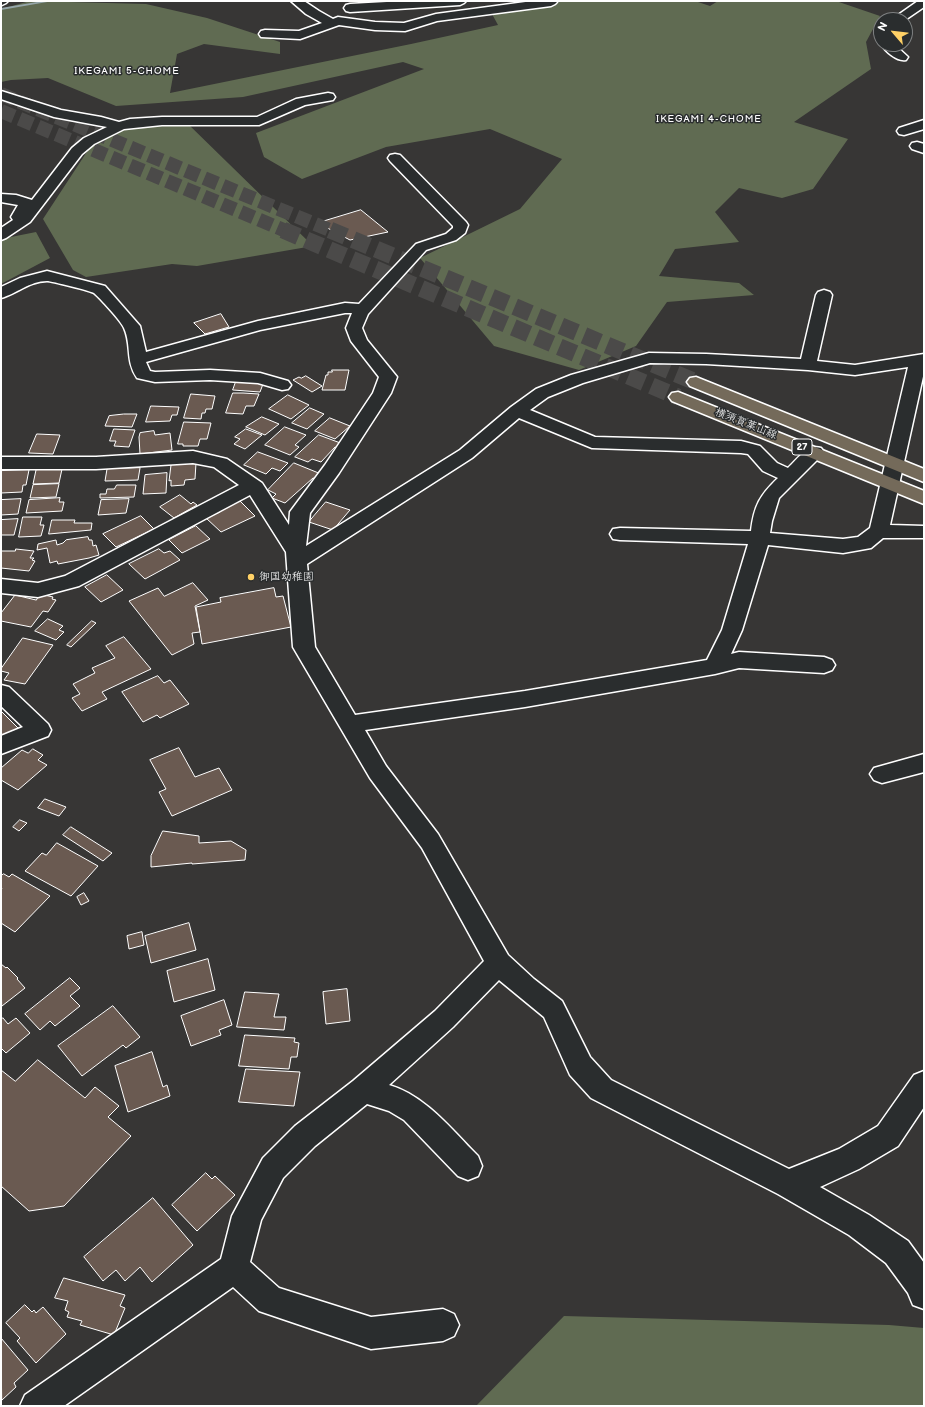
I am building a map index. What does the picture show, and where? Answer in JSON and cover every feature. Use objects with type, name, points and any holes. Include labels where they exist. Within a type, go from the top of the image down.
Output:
[{"type":"main road","name":"横須賀葉山線","points":[[696,382],[924,476]]},
{"type":"main road","name":"横須賀葉山線","points":[[678,397],[924,498]]},
{"type":"street","points":[[297,1],[306,9],[323,19],[336,22],[399,27],[497,5],[551,2]]},
{"type":"street","points":[[265,34],[300,35],[336,22],[347,5],[463,1]]},
{"type":"street","points":[[923,6],[917,14],[924,17]]},
{"type":"street","points":[[912,12],[923,6]]},
{"type":"street","points":[[896,52],[902,57]]},
{"type":"street","points":[[1,95],[59,114],[101,120],[119,126]]},
{"type":"street","points":[[1,235],[25,219],[78,151],[89,141],[119,126],[130,123],[162,121],[259,120],[269,118],[301,102],[328,97]]},
{"type":"street","points":[[904,131],[924,124]]},
{"type":"street","points":[[395,158],[461,225],[460,230],[451,237],[421,247],[362,310],[354,328],[359,341],[388,377],[382,393],[332,469],[300,512],[297,556],[304,647],[378,772],[430,841],[499,963],[525,987],[553,1009],[580,1066],[601,1089],[788,1184],[859,1224],[897,1252],[922,1286],[924,1294]]},
{"type":"street","points":[[1,198],[16,199],[27,203],[18,217],[25,219]]},
{"type":"street","points":[[1,293],[26,281],[48,276],[99,289],[132,326],[137,344],[138,364],[143,374],[155,377],[210,375],[253,377],[282,385]]},
{"type":"street","points":[[808,365],[824,295]]},
{"type":"street","points":[[138,359],[258,326],[345,308],[362,310]]},
{"type":"street","points":[[297,556],[466,454],[517,411],[542,393],[577,379],[649,358],[706,359],[808,365],[855,370],[921,360],[909,397],[879,531],[864,543],[843,546],[760,538],[620,534]]},
{"type":"street","points":[[909,397],[924,416]]},
{"type":"street","points":[[517,411],[592,442],[741,447],[754,450],[770,467],[789,476]]},
{"type":"street","points":[[715,666],[732,630],[760,538],[762,521],[771,495],[815,452]]},
{"type":"street","points":[[1,463],[96,462],[193,457],[220,463],[256,488],[297,556]]},
{"type":"street","points":[[1,586],[38,590],[72,581],[252,486]]},
{"type":"street","points":[[879,531],[924,532]]},
{"type":"street","points":[[350,724],[525,699],[715,666],[739,660],[824,665]]},
{"type":"street","points":[[1,693],[40,730],[1,745]]},
{"type":"street","points":[[882,774],[924,764]]},
{"type":"street","points":[[36,1406],[234,1268],[247,1216],[272,1168],[305,1136],[363,1090],[444,1019],[499,963]]},
{"type":"street","points":[[788,1184],[809,1177],[849,1159],[888,1136],[924,1084]]},
{"type":"street","points":[[363,1090],[396,1100],[414,1111],[468,1166]]},
{"type":"street","points":[[234,1268],[270,1300],[371,1333],[443,1325]]},
{"type":"green space","points":[[30,1],[146,4],[207,18],[280,42],[280,54],[204,44],[177,54],[170,93],[498,25],[492,14],[541,1],[695,1],[710,6],[718,1],[836,1],[873,14],[873,29],[866,42],[871,69],[794,122],[848,139],[813,189],[782,198],[739,188],[715,212],[739,242],[675,249],[659,276],[739,283],[754,295],[667,302],[636,346],[579,370],[494,346],[420,258],[520,209],[562,159],[490,129],[386,147],[302,179],[264,157],[256,133],[424,69],[403,62],[243,97],[116,106],[48,78],[1,82],[1,9]]},
{"type":"green space","points":[[186,122],[313,246],[197,266],[172,264],[86,277],[73,270],[43,219],[92,144],[117,130],[135,125]]},
{"type":"green space","points":[[36,232],[50,258],[1,284],[1,239]]},
{"type":"green space","points":[[564,1316],[889,1325],[924,1328],[924,1406],[476,1406]]},
{"type":"building","points":[[361,210],[388,232],[350,240],[318,223]]},
{"type":"building","points":[[221,314],[229,327],[205,334],[194,323]]},
{"type":"building","points":[[332,370],[349,370],[345,390],[322,390],[326,375],[328,375],[328,372],[332,372]]},
{"type":"building","points":[[306,376],[322,386],[312,392],[293,380]]},
{"type":"building","points":[[237,379],[259,382],[258,383],[263,384],[260,392],[233,390]]},
{"type":"building","points":[[233,393],[259,394],[254,406],[246,406],[243,414],[226,413]]},
{"type":"building","points":[[191,394],[215,396],[212,409],[206,409],[205,413],[202,413],[201,419],[184,418]]},
{"type":"building","points":[[288,395],[309,405],[291,419],[269,409]]},
{"type":"building","points":[[151,406],[179,407],[177,415],[172,415],[170,421],[146,422]]},
{"type":"building","points":[[310,408],[324,414],[307,429],[292,423]]},
{"type":"building","points":[[137,414],[132,427],[105,426],[109,416]]},
{"type":"building","points":[[262,417],[279,424],[265,435],[246,427]]},
{"type":"building","points":[[330,418],[350,426],[335,439],[315,431]]},
{"type":"building","points":[[184,422],[211,423],[207,439],[200,439],[198,446],[183,446],[183,444],[178,444]]},
{"type":"building","points":[[285,427],[306,435],[295,445],[299,447],[290,455],[265,445]]},
{"type":"building","points":[[114,429],[135,430],[129,447],[114,446],[116,441],[110,441]]},
{"type":"building","points":[[246,429],[262,435],[245,449],[234,444],[240,439],[235,437]]},
{"type":"building","points":[[154,431],[155,435],[170,433],[172,450],[140,454],[140,433]]},
{"type":"building","points":[[37,434],[60,435],[53,454],[29,453]]},
{"type":"building","points":[[319,435],[343,444],[338,448],[335,447],[321,462],[312,459],[308,462],[295,457]]},
{"type":"building","points":[[258,452],[288,463],[280,471],[272,468],[266,474],[244,465]]},
{"type":"building","points":[[196,463],[195,479],[185,480],[184,485],[171,486],[171,480],[169,481],[171,465]]},
{"type":"building","points":[[294,463],[321,474],[316,479],[313,478],[285,503],[272,498],[276,494],[268,490]]},
{"type":"building","points":[[140,468],[138,480],[105,481],[107,469]]},
{"type":"building","points":[[62,469],[59,483],[33,484],[36,470]]},
{"type":"building","points":[[29,470],[26,485],[23,485],[22,492],[1,493],[1,471]]},
{"type":"building","points":[[167,473],[166,493],[143,494],[145,475]]},
{"type":"building","points":[[59,484],[56,497],[30,498],[33,485]]},
{"type":"building","points":[[117,485],[136,485],[134,497],[100,498],[100,494],[106,494],[107,489],[114,489]]},
{"type":"building","points":[[180,495],[191,504],[193,502],[197,505],[174,518],[160,507]]},
{"type":"building","points":[[60,498],[59,502],[64,502],[62,511],[26,513],[29,500]]},
{"type":"building","points":[[21,499],[18,514],[1,515],[1,500]]},
{"type":"building","points":[[129,499],[126,513],[98,515],[101,500]]},
{"type":"building","points":[[240,501],[255,516],[221,532],[206,518],[220,512],[218,510]]},
{"type":"building","points":[[326,502],[350,510],[333,530],[309,522]]},
{"type":"building","points":[[141,516],[154,529],[116,547],[103,534]]},
{"type":"building","points":[[23,517],[42,517],[40,525],[44,525],[41,536],[19,537]]},
{"type":"building","points":[[18,519],[14,535],[1,535],[1,520]]},
{"type":"building","points":[[52,520],[75,520],[74,523],[92,523],[91,530],[49,534]]},
{"type":"building","points":[[196,526],[210,539],[182,553],[169,540]]},
{"type":"building","points":[[88,537],[89,540],[92,540],[93,546],[96,545],[99,555],[58,564],[57,561],[50,563],[47,548],[37,550],[38,544],[56,540],[57,545],[66,540]]},
{"type":"building","points":[[16,549],[34,551],[30,558],[34,558],[32,560],[35,561],[29,571],[1,568],[1,551],[15,551]]},
{"type":"building","points":[[159,549],[164,553],[170,551],[180,560],[145,579],[129,564]]},
{"type":"building","points":[[107,575],[123,590],[101,602],[85,587]]},
{"type":"building","points":[[193,583],[208,600],[195,606],[200,632],[192,633],[194,644],[172,655],[129,601],[158,588],[164,596]]},
{"type":"building","points":[[274,588],[276,597],[283,596],[291,627],[202,644],[196,607],[221,602],[220,598]]},
{"type":"building","points":[[40,594],[53,597],[52,599],[56,600],[48,612],[43,611],[31,627],[1,621],[1,613],[15,595],[36,600]]},
{"type":"building","points":[[48,619],[63,626],[59,630],[64,632],[56,640],[35,631]]},
{"type":"building","points":[[92,621],[96,623],[71,647],[67,645]]},
{"type":"building","points":[[124,637],[151,669],[102,692],[107,699],[82,711],[72,698],[80,694],[73,684],[95,673],[92,668],[115,658],[106,646]]},
{"type":"building","points":[[23,638],[53,645],[25,684],[4,680],[9,673],[1,671],[1,669]]},
{"type":"building","points":[[158,676],[164,683],[170,680],[189,704],[160,718],[157,715],[143,722],[122,692]]},
{"type":"building","points":[[1,711],[18,728],[1,738]]},
{"type":"building","points":[[179,748],[195,777],[219,768],[232,790],[172,816],[159,792],[166,789],[150,760]]},
{"type":"building","points":[[33,749],[43,755],[38,760],[47,765],[18,790],[1,780],[1,768],[22,750],[28,753]]},
{"type":"building","points":[[45,799],[66,807],[59,816],[38,808]]},
{"type":"building","points":[[20,820],[27,823],[19,831],[13,827]]},
{"type":"building","points":[[71,827],[112,853],[103,861],[63,835]]},
{"type":"building","points":[[163,831],[199,836],[199,843],[231,841],[246,850],[245,860],[151,867],[151,856]]},
{"type":"building","points":[[57,843],[98,866],[71,896],[25,871],[42,853],[46,855]]},
{"type":"building","points":[[4,874],[9,877],[12,874],[50,896],[15,932],[1,923],[1,876]]},
{"type":"building","points":[[84,893],[89,901],[81,905],[77,897]]},
{"type":"building","points":[[189,923],[196,950],[151,963],[145,936]]},
{"type":"building","points":[[142,932],[144,945],[129,949],[127,936]]},
{"type":"building","points":[[208,959],[215,990],[174,1002],[167,971]]},
{"type":"building","points":[[1,964],[6,968],[7,967],[18,978],[17,979],[25,988],[2,1006]]},
{"type":"building","points":[[70,978],[80,988],[70,996],[80,1006],[55,1026],[50,1021],[40,1030],[25,1014]]},
{"type":"building","points":[[347,989],[350,1021],[326,1024],[323,992]]},
{"type":"building","points":[[245,992],[279,994],[274,1017],[286,1017],[284,1030],[237,1027]]},
{"type":"building","points":[[224,1000],[232,1025],[219,1030],[221,1035],[191,1046],[181,1016]]},
{"type":"building","points":[[113,1006],[140,1037],[126,1048],[123,1045],[82,1076],[58,1046]]},
{"type":"building","points":[[3,1018],[8,1024],[16,1018],[30,1033],[6,1053],[1,1048],[1,1020]]},
{"type":"building","points":[[245,1035],[295,1038],[294,1042],[299,1043],[297,1057],[291,1057],[289,1069],[239,1066]]},
{"type":"building","points":[[152,1052],[163,1087],[167,1085],[170,1096],[128,1112],[115,1066]]},
{"type":"building","points":[[38,1060],[85,1098],[95,1087],[119,1106],[108,1117],[131,1136],[64,1206],[29,1211],[1,1186],[1,1070],[15,1081]]},
{"type":"building","points":[[246,1069],[300,1072],[294,1106],[239,1102]]},
{"type":"building","points":[[206,1173],[212,1179],[215,1176],[235,1195],[197,1231],[172,1205]]},
{"type":"building","points":[[153,1198],[193,1245],[152,1282],[140,1267],[125,1281],[116,1270],[103,1281],[84,1257]]},
{"type":"building","points":[[64,1278],[125,1295],[120,1306],[125,1308],[114,1335],[80,1325],[82,1321],[67,1317],[69,1312],[65,1310],[68,1301],[55,1298]]},
{"type":"building","points":[[25,1305],[32,1312],[34,1310],[36,1313],[43,1307],[66,1334],[36,1363],[17,1341],[20,1338],[6,1323]]},
{"type":"building","points":[[1,1338],[28,1370],[14,1383],[16,1387],[2,1400]]},
{"type":"waterway","points":[[1,9],[51,1]]},
{"type":"tunnel","points":[[1,94],[332,231]]},
{"type":"tunnel","points":[[1,111],[286,231]]},
{"type":"tunnel","points":[[283,230],[678,397]]},
{"type":"tunnel","points":[[330,230],[696,382]]},
{"type":"place","name":"御国幼稚園","points":[[251,577]]},
{"type":"district","name":"IKEGAMI 5-CHOME","points":[[127,71]]},
{"type":"district","name":"IKEGAMI 4-CHOME","points":[[709,119]]}]
